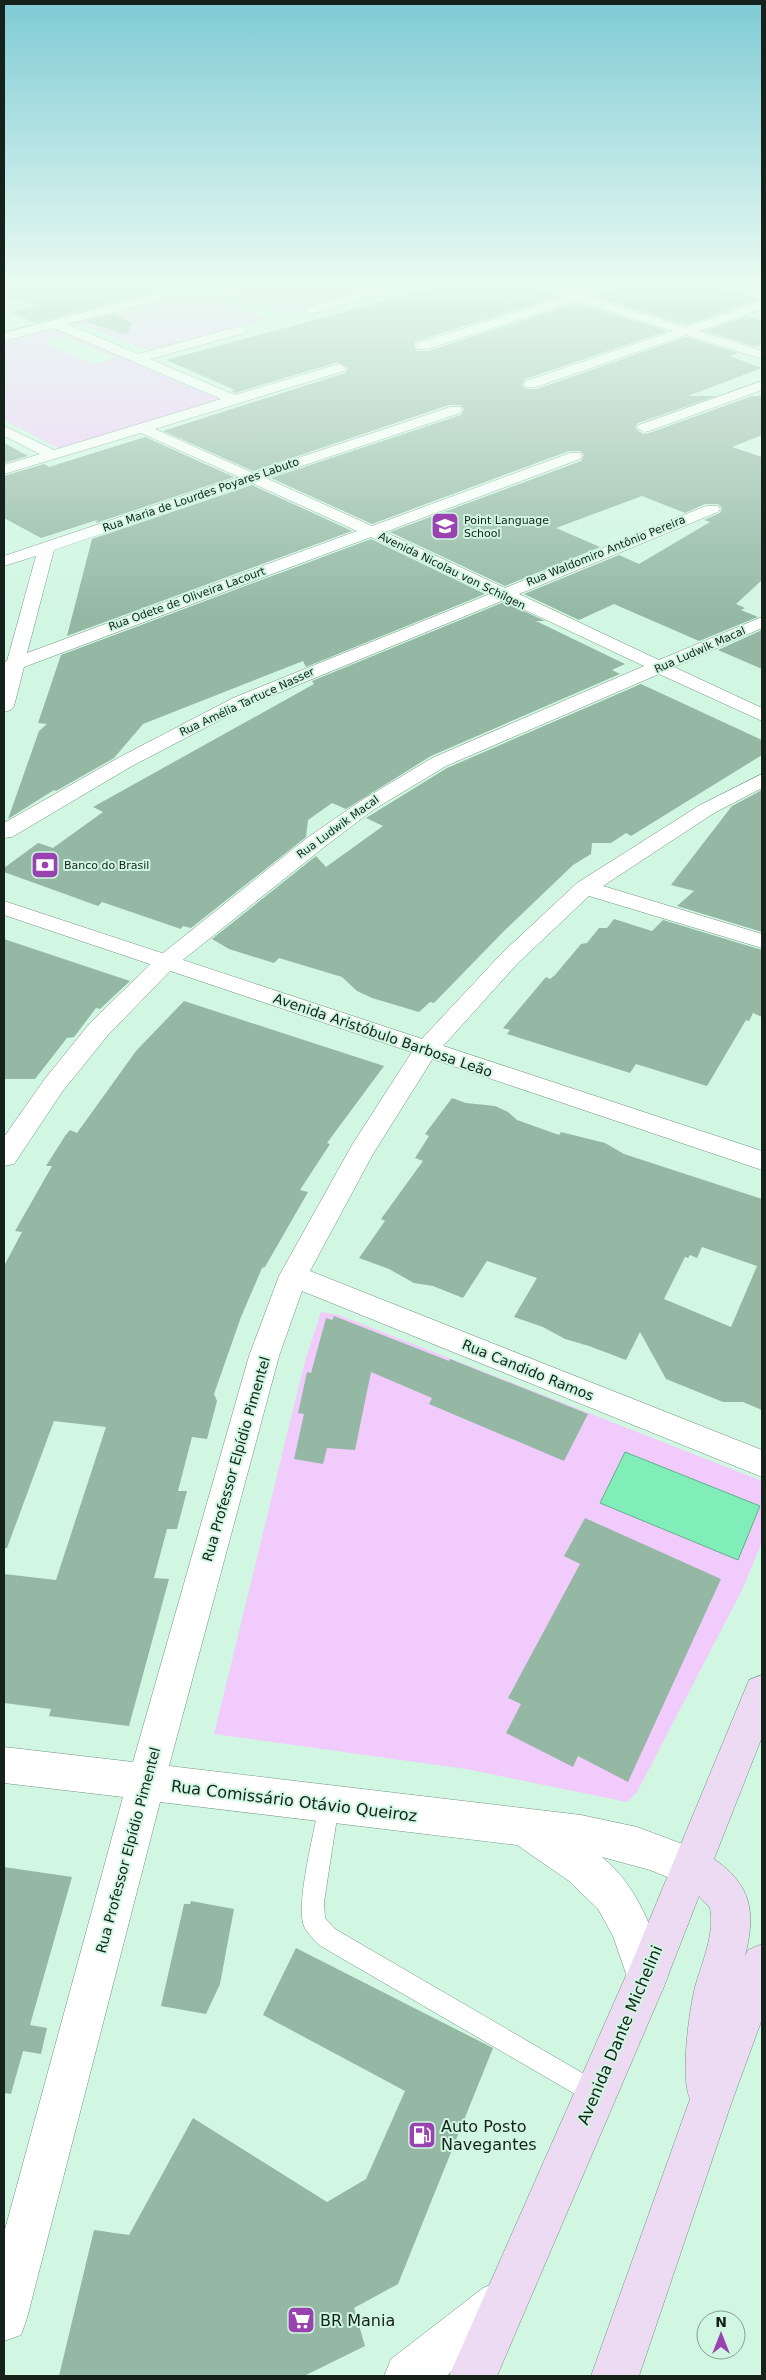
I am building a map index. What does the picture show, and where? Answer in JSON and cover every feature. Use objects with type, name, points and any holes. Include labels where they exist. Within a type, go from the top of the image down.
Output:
[{"type":"main road","name":"Avenida Dante Michelini","points":[[473,2376],[504,2300],[647,1976],[762,1692]]},
{"type":"main road","points":[[690,1866],[721,1889],[728,1900],[732,1916],[713,2000],[707,2059],[708,2107]]},
{"type":"main road","points":[[615,2376],[708,2107],[762,1964]]},
{"type":"street","points":[[219,394],[232,400]]},
{"type":"street","points":[[4,470],[252,394]]},
{"type":"street","points":[[644,428],[737,394]]},
{"type":"street","name":"Rua Maria de Lourdes Poyares Labuto","points":[[4,561],[455,410]]},
{"type":"street","name":"Avenida Nicolau von Schilgen","points":[[142,428],[370,531],[500,594],[762,715]]},
{"type":"street","points":[[4,430],[52,455]]},
{"type":"street","name":"Rua Odete de Oliveira Lacourt","points":[[10,665],[575,456]]},
{"type":"street","name":"Rua Waldomiro Antônio Pereira","points":[[500,594],[712,508]]},
{"type":"street","points":[[4,706],[10,665],[46,548]]},
{"type":"street","name":"Rua Amélia Tartuce Nasser","points":[[4,832],[125,762],[224,710],[500,594]]},
{"type":"street","name":"Rua Ludwik Macal","points":[[4,1157],[53,1086],[99,1029],[166,962],[315,843],[402,783],[439,762],[762,622]]},
{"type":"street","name":"Rua Professor Elpídio Pimentel","points":[[4,2318],[146,1783],[264,1356],[293,1276],[361,1152],[426,1050],[510,958],[585,888],[707,810],[762,780]]},
{"type":"street","points":[[585,888],[762,941]]},
{"type":"street","name":"Avenida Aristóbulo Barbosa Leão","points":[[4,908],[762,1161]]},
{"type":"street","name":"Rua Candido Ramos","points":[[293,1276],[762,1464]]},
{"type":"street","name":"Rua Comissário Otávio Queiroz","points":[[4,1765],[621,1840],[655,1850],[690,1866]]},
{"type":"street","name":"Rua Comissário Otávio Queiroz","points":[[525,1828],[586,1870],[611,1894],[627,1920],[647,1976]]},
{"type":"street","points":[[408,2376],[504,2300]]},
{"type":"lane","points":[[329,1805],[313,1902],[314,1923],[327,1937],[595,2093]]},
{"type":"shaded area","points":[[4,394],[207,394],[223,401],[62,450],[4,420]]},
{"type":"shaded area","points":[[321,1312],[339,1315],[762,1481],[762,1542],[742,1590],[637,1792],[627,1802],[466,1769],[214,1734],[304,1365]]},
{"type":"shaded area","points":[[625,1452],[760,1506],[738,1560],[600,1503]]},
{"type":"building","points":[[279,394],[693,394],[688,396],[716,396],[638,423],[635,428],[643,434],[752,396],[762,396],[762,435],[732,447],[762,457],[762,580],[736,604],[745,608],[741,610],[758,617],[699,641],[614,604],[579,620],[524,594],[619,555],[639,564],[710,522],[704,520],[720,513],[722,508],[718,504],[705,504],[685,513],[642,496],[556,528],[600,547],[505,586],[390,532],[581,461],[584,455],[580,451],[569,451],[372,524],[271,478],[461,415],[464,409],[460,405],[449,405],[253,471],[163,431]]},
{"type":"building","points":[[145,437],[234,477],[96,523],[97,520],[41,538],[4,518],[4,476],[44,464],[49,467]]},
{"type":"building","points":[[4,443],[28,456],[4,463]]},
{"type":"building","points":[[252,485],[352,531],[67,636],[92,539]]},
{"type":"building","points":[[371,539],[485,594],[306,667],[303,661],[143,724],[114,758],[56,791],[54,790],[8,819],[39,731],[47,724],[38,723],[61,655]]},
{"type":"building","points":[[504,602],[545,621],[536,621],[625,664],[612,670],[620,674],[431,756],[346,809],[332,803],[308,820],[306,837],[191,928],[183,926],[181,929],[102,902],[98,906],[4,872],[4,868],[38,843],[53,848],[103,812],[93,807],[314,684],[312,681]]},
{"type":"building","points":[[762,630],[762,669],[718,650]]},
{"type":"building","points":[[641,684],[762,740],[762,755],[631,836],[626,833],[611,843],[592,843],[591,854],[573,865],[504,931],[434,1003],[430,1002],[419,1012],[372,998],[357,991],[342,977],[279,958],[274,963],[229,949],[212,939],[316,856],[326,867],[383,826],[366,818],[447,768]]},
{"type":"building","points":[[762,790],[762,932],[677,906],[694,891],[671,885],[732,806]]},
{"type":"building","points":[[614,919],[652,931],[663,920],[762,950],[762,1017],[753,1013],[749,1021],[746,1020],[707,1086],[636,1064],[630,1073],[507,1034],[510,1030],[503,1028],[546,977],[550,979],[555,975],[581,944],[587,943],[599,928],[607,928]]},
{"type":"building","points":[[4,939],[130,981],[100,1009],[96,1008],[74,1037],[67,1038],[35,1079],[4,1079]]},
{"type":"building","points":[[184,1001],[384,1066],[327,1143],[330,1144],[300,1190],[308,1192],[265,1267],[262,1268],[241,1317],[214,1394],[217,1401],[207,1439],[192,1437],[178,1491],[187,1491],[177,1529],[167,1529],[154,1578],[169,1579],[129,1726],[49,1716],[51,1709],[4,1703],[4,1574],[56,1580],[106,1427],[54,1421],[7,1548],[4,1548],[4,1266],[22,1232],[15,1231],[52,1166],[46,1166],[65,1136],[70,1130],[77,1133],[136,1051]]},
{"type":"building","points":[[452,1098],[466,1103],[495,1106],[508,1112],[517,1120],[559,1135],[561,1132],[605,1143],[624,1154],[762,1199],[762,1410],[743,1402],[723,1402],[666,1379],[640,1332],[626,1360],[565,1339],[543,1327],[514,1317],[537,1278],[487,1261],[463,1298],[433,1286],[414,1283],[389,1269],[359,1258],[385,1221],[381,1219],[423,1161],[415,1158],[429,1136],[425,1134]],"holes":[[[702,1247],[757,1266],[731,1327],[664,1299],[685,1257],[688,1258],[690,1255],[697,1258]]]},
{"type":"building","points":[[334,1316],[449,1361],[450,1359],[588,1414],[564,1461],[429,1404],[432,1398],[371,1372],[355,1450],[327,1448],[323,1464],[294,1459],[304,1414],[298,1413],[307,1372],[311,1373],[326,1318],[332,1320]]},
{"type":"building","points":[[585,1518],[721,1579],[628,1782],[578,1756],[573,1767],[506,1733],[521,1704],[508,1698],[580,1564],[564,1556]]},
{"type":"building","points":[[4,1867],[72,1877],[30,2025],[47,2028],[41,2054],[23,2051],[11,2094],[4,2093]]},
{"type":"building","points":[[191,1901],[234,1909],[220,1984],[206,2014],[161,2006],[184,1904],[190,1904]]},
{"type":"building","points":[[296,1948],[493,2048],[398,2284],[354,2308],[365,2346],[304,2376],[59,2376],[94,2230],[129,2235],[193,2118],[327,2202],[366,2179],[405,2091],[263,2015]]},
{"type":"place","name":"Point Language School","points":[[445,526]]},
{"type":"place","name":"Banco do Brasil","points":[[45,865]]},
{"type":"place","name":"Auto Posto Navegantes","points":[[422,2135]]},
{"type":"place","name":"BR Mania","points":[[301,2320]]}]
